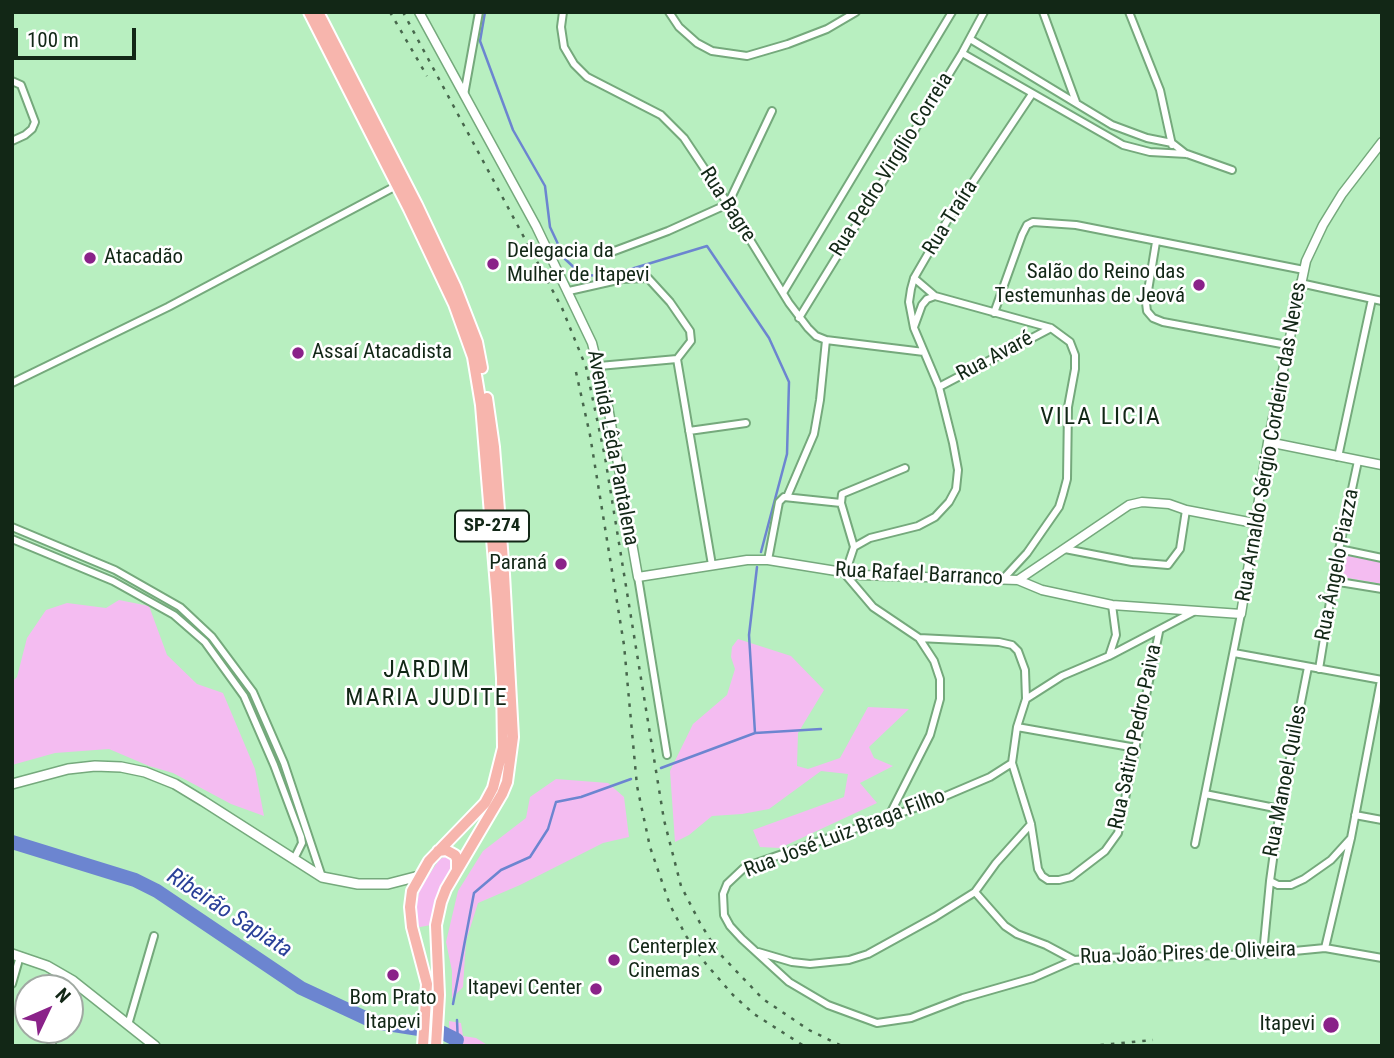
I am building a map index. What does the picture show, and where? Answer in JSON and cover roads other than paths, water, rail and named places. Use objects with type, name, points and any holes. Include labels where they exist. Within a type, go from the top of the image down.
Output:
[{"type":"main road","name":"SP-274","points":[[309,12],[454,304],[473,357],[481,405],[498,612],[503,748],[493,788],[485,803],[438,851],[419,876],[412,891],[412,927],[427,984],[423,1046]]},
{"type":"main road","name":"SP-274","points":[[318,12],[417,205],[456,288],[479,349],[488,402],[505,588],[513,737],[507,782],[441,902],[436,925],[439,995],[436,1046]]},
{"type":"main road","points":[[12,784],[68,769],[94,766],[121,767],[145,772],[203,801],[322,877],[358,884],[387,884],[419,876]]},
{"type":"main road","points":[[438,851],[446,850],[455,855],[456,872]]},
{"type":"main road","points":[[412,927],[422,933],[428,933],[433,931],[436,925]]},
{"type":"main road","points":[[16,955],[47,966],[57,974]]},
{"type":"main road","points":[[84,994],[155,1046]]},
{"type":"street","name":"Avenida Lêda Pantalena","points":[[419,12],[569,291],[592,343],[608,407],[667,755]]},
{"type":"street","points":[[464,95],[479,12]]},
{"type":"street","name":"Rua Bagre","points":[[563,12],[561,27],[564,47],[573,64],[587,78],[661,115],[684,138],[799,317],[816,336],[827,340]]},
{"type":"street","points":[[669,12],[679,27],[696,43],[712,51],[747,56],[827,29],[856,12]]},
{"type":"street","name":"Rua Pedro Virgílio Correia","points":[[783,293],[952,12]]},
{"type":"street","points":[[1043,12],[1076,102]]},
{"type":"street","points":[[1129,12],[1160,90],[1172,154]]},
{"type":"street","name":"Rua Pedro Virgílio Correia","points":[[799,317],[962,53],[983,13]]},
{"type":"street","points":[[970,39],[1128,132],[1172,143],[1187,154],[1232,170]]},
{"type":"street","points":[[962,53],[1123,145],[1150,152],[1187,154]]},
{"type":"street","points":[[12,81],[22,85],[35,122],[32,129],[12,141]]},
{"type":"street","name":"Rua Traíra","points":[[854,547],[870,538],[918,526],[935,517],[949,502],[956,489],[958,470],[939,387],[914,328],[909,302],[914,278],[947,221],[1031,94]]},
{"type":"street","points":[[609,253],[668,231],[728,204],[772,111]]},
{"type":"street","name":"Rua Arnaldo Sérgio Cordeiro das Neves","points":[[1241,614],[1268,442],[1300,283],[1311,246],[1322,225],[1382,142]]},
{"type":"street","points":[[12,383],[168,307],[397,186]]},
{"type":"street","points":[[994,313],[1022,235],[1027,225],[1033,222],[1076,225],[1304,270]]},
{"type":"street","points":[[1156,242],[1146,303],[1147,311],[1153,318],[1287,345]]},
{"type":"street","points":[[569,291],[622,279],[648,278],[663,293],[690,331],[691,341],[677,359],[599,366]]},
{"type":"street","points":[[914,278],[935,296],[1051,328],[1070,342],[1075,355],[1068,407],[1067,479],[1063,494],[1054,514],[1027,553],[1003,579]]},
{"type":"street","points":[[1300,283],[1382,301]]},
{"type":"street","points":[[914,328],[922,305],[935,296]]},
{"type":"street","points":[[1338,457],[1372,299]]},
{"type":"street","name":"Rua Avaré","points":[[939,387],[1051,328]]},
{"type":"street","points":[[768,559],[779,502],[787,497],[814,434],[827,340],[924,352]]},
{"type":"street","points":[[677,359],[712,565]]},
{"type":"street","points":[[689,431],[746,423]]},
{"type":"street","points":[[1268,442],[1382,465]]},
{"type":"street","name":"Rua Ângelo Piazza","points":[[1318,669],[1357,461]]},
{"type":"street","points":[[889,816],[930,734],[940,699],[940,679],[934,662],[919,638],[873,607],[845,574],[854,547],[841,497],[845,491],[905,468]]},
{"type":"street","points":[[787,497],[841,503]]},
{"type":"street","points":[[1018,580],[1129,506],[1154,501],[1254,523]]},
{"type":"street","points":[[1065,549],[1168,565],[1173,562],[1180,549],[1186,510]]},
{"type":"street","points":[[12,527],[115,570],[180,607],[212,637],[253,692],[284,763],[322,877]]},
{"type":"street","points":[[12,540],[113,581],[174,615],[205,642],[244,696],[274,765],[301,837],[302,844],[294,859]]},
{"type":"street","points":[[1339,549],[1382,558]]},
{"type":"street","name":"Rua Rafael Barranco","points":[[638,578],[712,565],[768,559],[845,574],[1018,580],[1042,590],[1112,605],[1241,614]]},
{"type":"street","points":[[1333,580],[1382,589]]},
{"type":"street","points":[[1109,656],[1116,635],[1112,605]]},
{"type":"street","points":[[1026,699],[1062,676],[1159,632],[1192,612]]},
{"type":"street","points":[[1195,844],[1241,614]]},
{"type":"street","name":"Rua Satiro Pedro Paiva","points":[[1031,824],[1038,869],[1048,880],[1071,877],[1113,842],[1122,818],[1159,632]]},
{"type":"street","points":[[756,951],[783,960],[810,964],[849,960],[888,944],[975,892],[996,863],[1031,824],[1012,763],[1017,727],[1026,699],[1025,670],[1018,651],[1012,645],[999,642],[919,638]]},
{"type":"street","points":[[1234,653],[1381,680],[1351,838],[1325,948]]},
{"type":"street","name":"Rua Manoel Quiles","points":[[1308,667],[1280,809],[1270,881],[1278,885],[1291,885],[1304,879],[1331,860],[1351,838]]},
{"type":"street","points":[[1017,727],[1136,748]]},
{"type":"street","name":"Rua José Luiz Braga Filho","points":[[1012,763],[962,790],[745,867],[723,894],[724,915],[730,926],[776,972],[807,993],[849,1014],[877,1023],[911,1018],[963,998],[1033,978],[1074,960]]},
{"type":"street","points":[[1205,794],[1280,809]]},
{"type":"street","points":[[1355,815],[1382,820]]},
{"type":"street","points":[[1263,954],[1270,881]]},
{"type":"street","name":"Rua João Pires de Oliveira","points":[[975,892],[1005,926],[1074,960],[1263,954],[1325,948],[1382,958]]},
{"type":"street","points":[[128,1025],[154,936]]},
{"type":"street","points":[[12,984],[16,955]]},
{"type":"waterway","points":[[485,12],[480,41],[513,130],[545,186],[550,227],[565,259],[582,275],[608,276],[707,246],[769,338],[789,382],[787,454],[761,552]]},
{"type":"waterway","points":[[757,567],[749,635],[755,733],[821,729]]},
{"type":"waterway","points":[[661,768],[755,733]]},
{"type":"waterway","points":[[453,1004],[474,893],[501,870],[530,857],[548,829],[556,802],[581,797],[631,779]]},
{"type":"waterway","name":"Ribeirão Sapiata","points":[[12,842],[135,880],[157,891],[301,988],[374,1022],[419,1029]]},
{"type":"waterway","points":[[457,1020],[458,1046]]},
{"type":"waterway","name":"Ribeirão Sapiata","points":[[441,1032],[457,1040]]},
{"type":"railway","points":[[390,12],[427,76]]},
{"type":"railway","points":[[403,12],[562,308],[586,367],[605,457],[664,820],[681,886],[718,952],[763,999],[809,1030],[842,1046]]},
{"type":"railway","points":[[576,372],[590,435],[624,645],[637,786],[650,847],[670,905],[686,936],[706,964],[754,1014],[804,1046]]},
{"type":"railway","points":[[1090,1046],[1153,1040]]},
{"type":"place","name":"Atacadão","points":[[90,258]]},
{"type":"place","name":"Delegacia da Mulher de Itapevi","points":[[493,264]]},
{"type":"place","name":"Salão do Reino das Testemunhas de Jeová","points":[[1199,285]]},
{"type":"place","name":"Assaí Atacadista","points":[[298,353]]},
{"type":"place","name":"Paraná","points":[[561,564]]},
{"type":"place","name":"Centerplex Cinemas","points":[[614,960]]},
{"type":"place","name":"Bom Prato Itapevi","points":[[393,975]]},
{"type":"place","name":"Itapevi Center","points":[[596,989]]},
{"type":"place","name":"Itapevi","points":[[1331,1025]]},
{"type":"district","name":"VILA LICIA","points":[[1101,418]]},
{"type":"district","name":"JARDIM MARIA JUDITE","points":[[427,685]]}]
